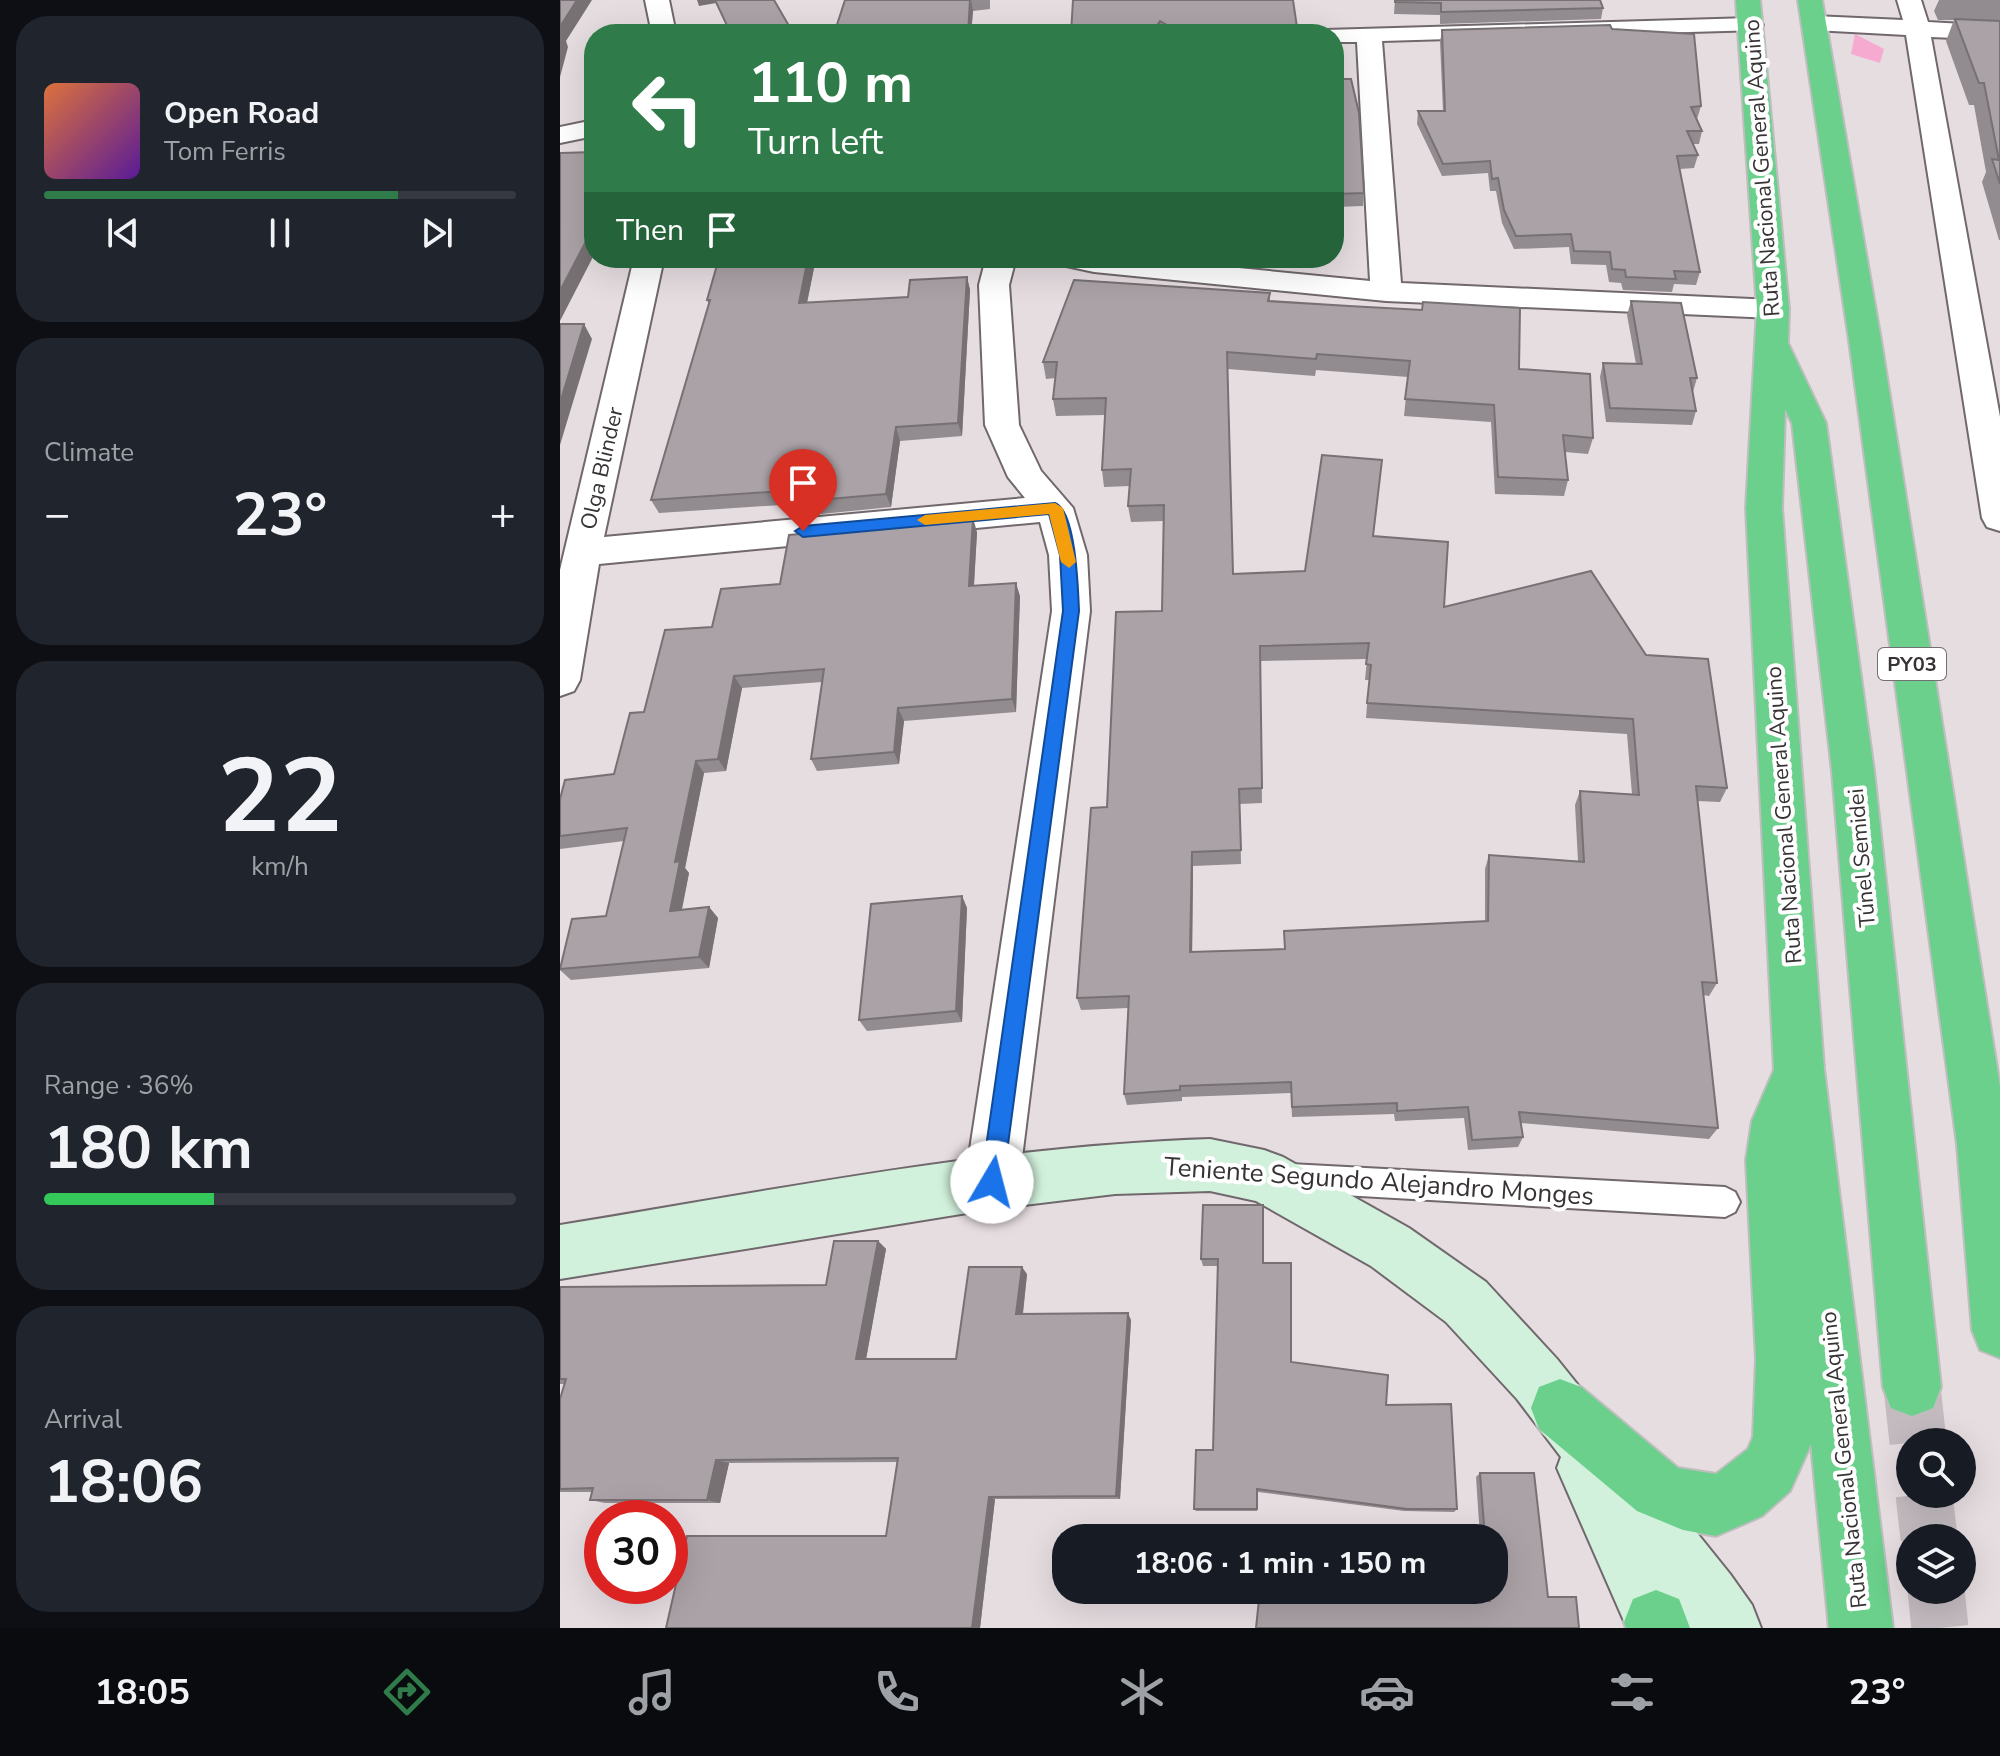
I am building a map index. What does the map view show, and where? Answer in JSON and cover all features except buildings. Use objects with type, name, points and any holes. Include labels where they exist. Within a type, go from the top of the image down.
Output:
[{"type":"highway","name":"Ruta Nacional General Aquino","points":[[1750,12],[1772,324],[1764,508],[1799,1069],[1861,1628]]},
{"type":"highway","name":"PY03","points":[[1812,12],[1991,1145],[2000,1330]]},
{"type":"highway","name":"Túnel Semidei","points":[[1772,324],[1809,423],[1853,771],[1912,1387]]},
{"type":"highway","points":[[1560,1408],[1658,1490],[1683,1500],[1716,1505],[1741,1495],[1769,1470],[1783,1440],[1785,1359],[1772,1160],[1778,1121],[1799,1069]]},
{"type":"street","points":[[657,0],[662,24]]},
{"type":"street","points":[[1344,29],[1369,34],[1750,12]]},
{"type":"street","points":[[1812,12],[1913,14],[2000,33]]},
{"type":"street","points":[[1913,14],[2000,518]]},
{"type":"street","points":[[1369,34],[1386,292]]},
{"type":"street","points":[[560,135],[584,130]]},
{"type":"street","name":"Olga Blinder","points":[[560,680],[582,552],[647,268]]},
{"type":"street","points":[[992,1182],[1071,611],[1068,555],[1055,508],[1026,477],[1002,425],[994,285],[998,268]]},
{"type":"street","points":[[1144,268],[1386,292],[1772,324]]},
{"type":"street","points":[[582,552],[1055,508]]},
{"type":"street","name":"Teniente Segundo Alejandro Monges","points":[[560,1252],[992,1182],[1115,1168],[1210,1165],[1264,1176]]},
{"type":"street","points":[[1264,1176],[1390,1247],[1466,1302],[1560,1408],[1708,1596],[1729,1628]]},
{"type":"street","points":[[1560,1408],[1658,1626]]},
{"type":"lane","name":"Teniente Segundo Alejandro Monges","points":[[1264,1176],[1725,1202]]},
{"type":"shaded area","points":[[1855,34],[1884,49],[1880,63],[1851,54]]},
{"type":"tunnel","points":[[1912,1387],[1916,1428]]},
{"type":"tunnel","points":[[1926,1508],[1927,1524]]},
{"type":"tunnel","points":[[1937,1604],[1940,1628]]},
{"type":"slow traffic","points":[[925,520],[1055,508],[1069,562]]},
{"type":"route","points":[[803,531],[1055,508],[1068,555],[1071,611],[992,1182]]}]
